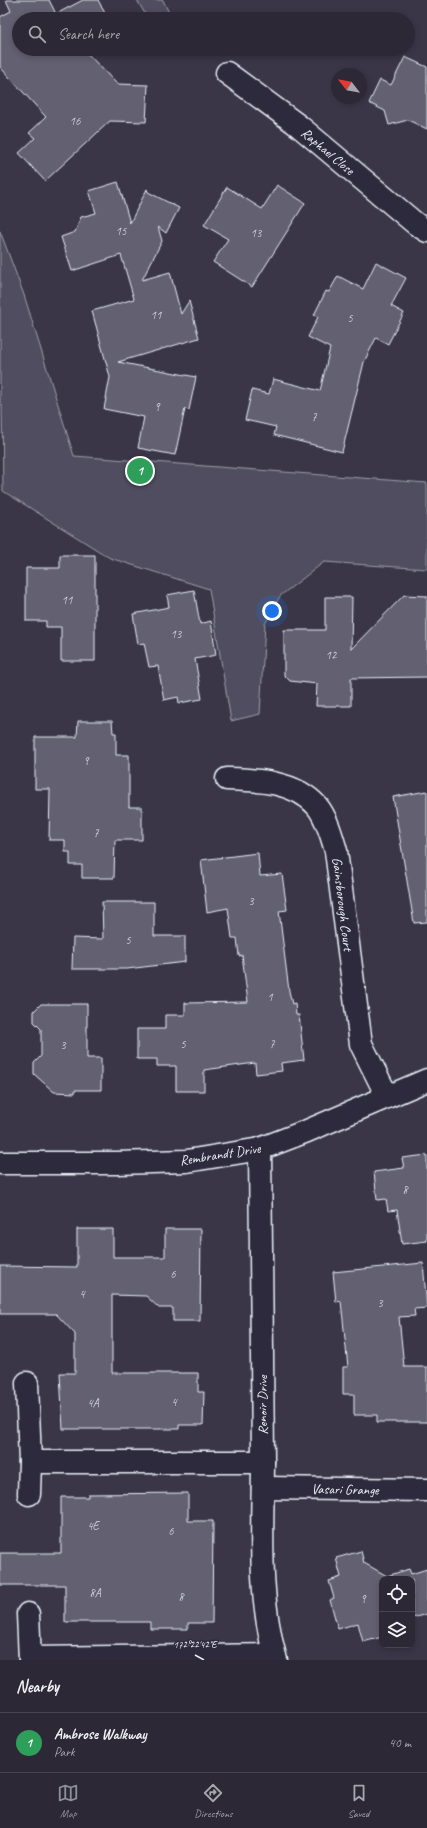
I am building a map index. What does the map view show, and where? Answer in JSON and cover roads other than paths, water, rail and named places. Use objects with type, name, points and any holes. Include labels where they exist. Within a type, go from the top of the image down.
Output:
[{"type":"street","name":"Raphael Close","points":[[227,73],[299,126],[395,207],[427,231]]},
{"type":"street","name":"Gainsborough Court","points":[[227,779],[263,781],[296,791],[317,806],[330,830],[336,852],[361,1044],[387,1096]]},
{"type":"street","name":"Rembrandt Drive","points":[[0,1163],[117,1163],[187,1161],[260,1149],[307,1131],[427,1080]]},
{"type":"street","name":"Renoir Drive","points":[[260,1149],[263,1488],[262,1571],[270,1642],[275,1658]]},
{"type":"street","points":[[27,1383],[30,1462],[29,1494]]},
{"type":"street","points":[[30,1462],[262,1462]]},
{"type":"street","name":"Vasari Grange","points":[[263,1488],[427,1490]]},
{"type":"street","points":[[28,1614],[30,1659],[275,1658]]},
{"type":"place","name":"Ambrose Walkway","points":[[140,471]]}]
